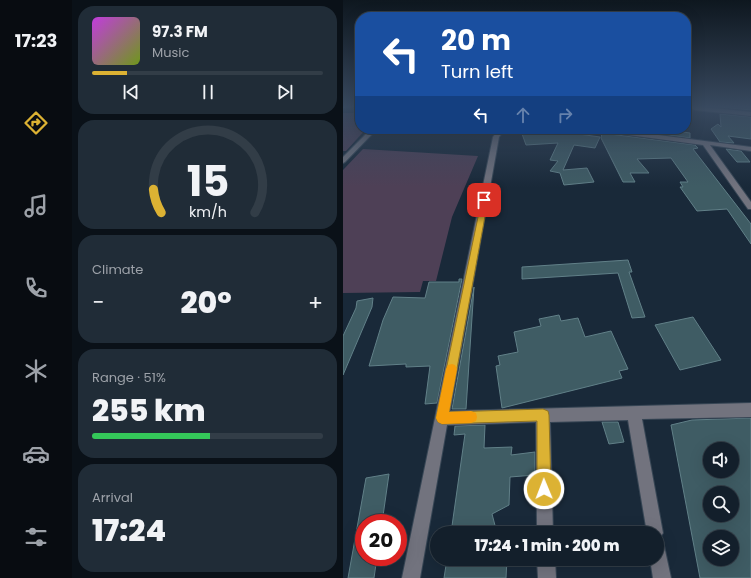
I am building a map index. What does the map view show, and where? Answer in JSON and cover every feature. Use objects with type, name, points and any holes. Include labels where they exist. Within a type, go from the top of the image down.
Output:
[{"type":"street","points":[[343,161],[369,134]]},
{"type":"street","points":[[411,578],[497,134]]},
{"type":"street","points":[[637,134],[751,149]]},
{"type":"street","points":[[705,143],[751,207]]},
{"type":"street","points":[[442,418],[751,410]]},
{"type":"street","points":[[634,413],[654,526]]},
{"type":"street","points":[[543,415],[545,526]]},
{"type":"street","points":[[546,566],[547,578]]},
{"type":"street","points":[[660,566],[662,578]]},
{"type":"shaded area","points":[[343,133],[361,134],[346,151],[343,151]]},
{"type":"shaded area","points":[[363,149],[478,156],[452,217],[436,281],[423,281],[420,292],[343,293],[343,170]]},
{"type":"building","points":[[714,133],[751,133],[751,139],[728,136],[734,143],[720,142]]},
{"type":"building","points":[[522,134],[579,134],[600,137],[595,148],[574,145],[563,170],[587,168],[594,182],[564,185],[560,173],[550,171],[558,161],[550,160],[558,143],[526,145]]},
{"type":"building","points":[[602,134],[610,134],[695,145],[698,148],[693,149],[751,224],[751,244],[727,209],[697,211],[680,187],[683,187],[680,182],[688,182],[671,158],[637,159],[649,173],[630,173],[635,182],[623,182],[601,138]]},
{"type":"building","points":[[661,134],[690,134],[690,138]]},
{"type":"building","points":[[726,149],[741,151],[750,162],[737,162]]},
{"type":"building","points":[[628,260],[632,272],[629,272],[645,317],[632,318],[618,273],[522,279],[522,267]]},
{"type":"building","points":[[459,279],[462,279],[437,403],[425,404],[430,366],[406,367],[406,364],[369,366],[383,320],[393,297],[425,298],[429,282],[459,282]]},
{"type":"building","points":[[474,287],[466,409],[452,409]]},
{"type":"building","points":[[373,298],[372,307],[343,375],[343,336],[356,308],[357,301]]},
{"type":"building","points":[[559,315],[561,321],[578,318],[585,337],[611,331],[628,369],[619,371],[622,378],[502,408],[496,366],[500,365],[498,356],[518,352],[514,332],[541,326],[539,319]]},
{"type":"building","points":[[693,317],[721,360],[680,370],[655,325]]},
{"type":"building","points":[[751,418],[751,578],[700,578],[671,425],[692,420]]},
{"type":"building","points":[[602,422],[618,422],[624,442],[609,444]]},
{"type":"building","points":[[485,425],[484,448],[512,447],[511,455],[535,452],[535,475],[510,477],[509,505],[492,514],[495,526],[452,526],[465,434],[454,435],[455,426]]},
{"type":"building","points":[[389,474],[383,514],[360,514],[366,478]]},
{"type":"building","points":[[355,539],[355,566],[376,566],[374,578],[348,578]]},
{"type":"building","points":[[446,566],[507,566],[506,578],[444,578]]},
{"type":"slow traffic","points":[[452,369],[442,418],[471,417]]},
{"type":"route","points":[[484,200],[442,418],[543,415],[544,489]]}]
